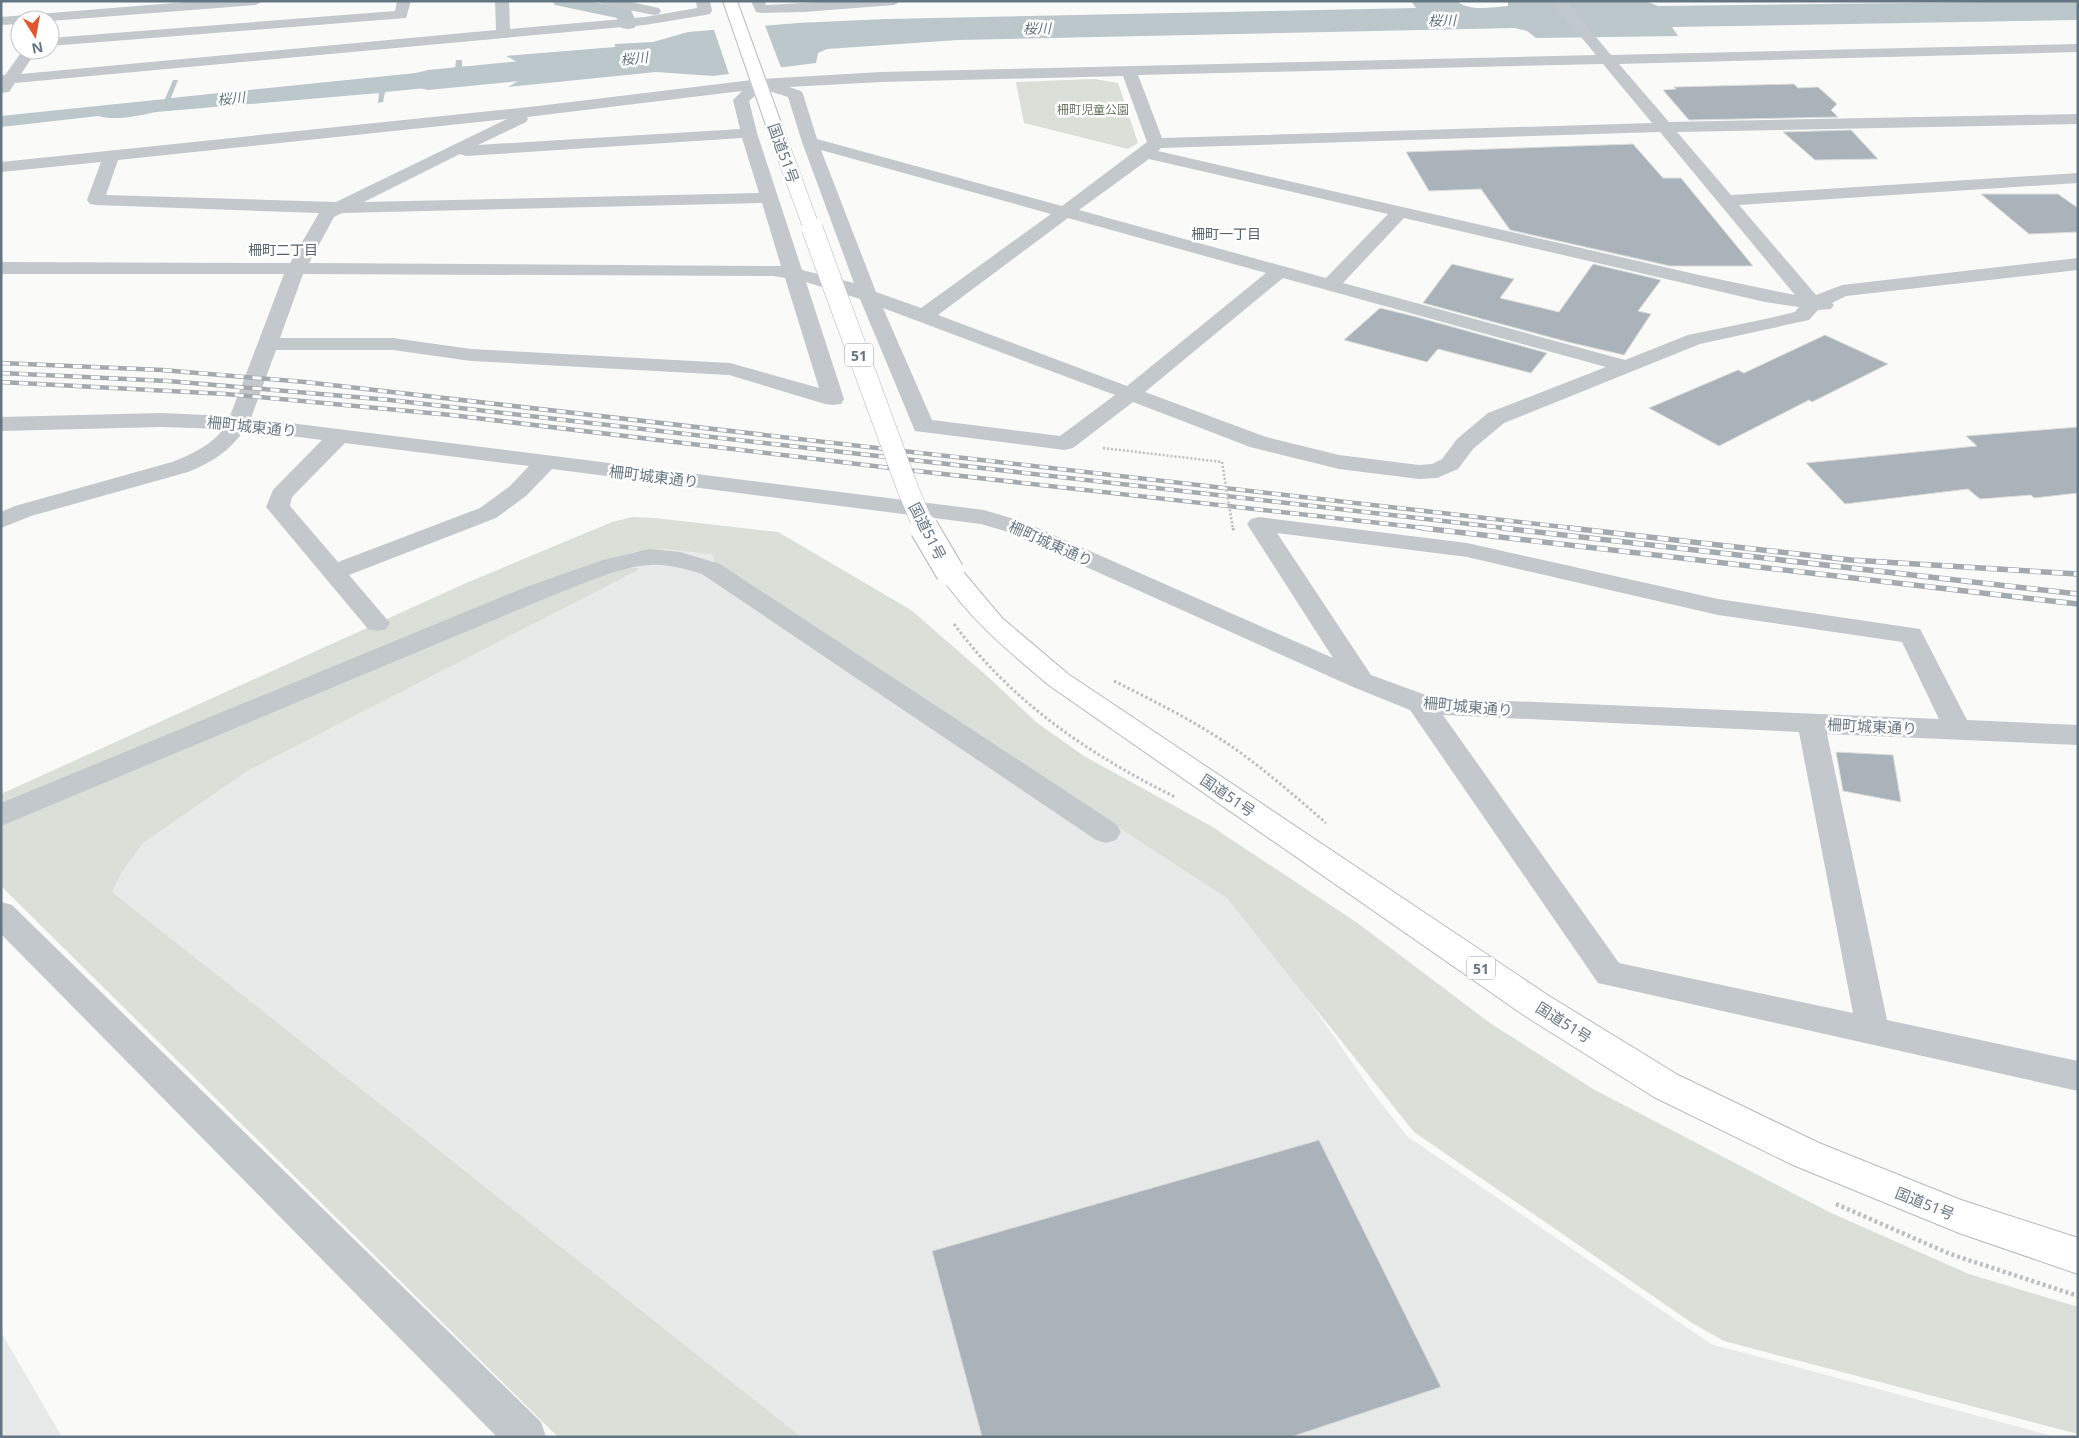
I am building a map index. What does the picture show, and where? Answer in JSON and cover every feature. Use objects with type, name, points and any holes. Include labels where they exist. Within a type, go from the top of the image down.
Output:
[{"type":"highway","name":"国道51号","points":[[730,1],[909,492],[927,534],[950,572],[993,624],[1059,680],[1537,1006],[1666,1086],[1806,1154],[1959,1216],[2078,1256]]},
{"type":"street","points":[[60,17],[256,1]]},
{"type":"street","points":[[60,41],[401,15],[404,1]]},
{"type":"street","points":[[502,1],[503,34]]},
{"type":"street","points":[[604,1],[681,16]]},
{"type":"street","points":[[4,84],[645,21],[705,11],[703,1]]},
{"type":"street","points":[[758,1],[761,9],[804,8],[894,1]]},
{"type":"street","points":[[1558,1],[1604,58],[1813,304]]},
{"type":"street","points":[[1,167],[538,111],[758,79],[2078,48]]},
{"type":"street","points":[[4,84],[22,60]]},
{"type":"street","points":[[1129,71],[1151,148]]},
{"type":"street","points":[[268,344],[393,344],[471,355],[730,370],[833,399],[795,273],[749,133],[741,100],[758,79]]},
{"type":"street","points":[[758,79],[795,94],[810,142],[868,296],[902,372],[923,426],[1065,443],[1130,394],[1280,271]]},
{"type":"street","points":[[1,521],[12,512],[189,463],[211,452],[227,439],[238,423],[296,269],[327,214],[450,152],[538,111]]},
{"type":"street","points":[[923,316],[1151,148],[1664,128],[2078,119]]},
{"type":"street","points":[[450,152],[749,133]]},
{"type":"street","points":[[810,142],[1625,366]]},
{"type":"street","points":[[1151,148],[1400,212],[1689,279],[1813,304],[1859,307],[2078,282]]},
{"type":"street","points":[[111,156],[96,200],[342,208],[771,198]]},
{"type":"street","points":[[1725,201],[2078,178]]},
{"type":"street","points":[[1330,285],[1400,212]]},
{"type":"street","points":[[1,268],[774,270],[795,273],[821,279],[923,316],[1258,442],[1340,462],[1419,472],[1437,471],[1450,464],[1465,444],[1496,418],[1695,339],[1802,316],[1813,304],[1842,291],[2078,264]]},
{"type":"street","name":"柵町城東通り","points":[[1,424],[161,420],[238,423],[545,463],[964,514],[1002,522],[1362,681],[1420,703],[1462,708],[2078,735]]},
{"type":"street","points":[[339,436],[281,496],[278,507],[377,623]]},
{"type":"street","points":[[334,572],[488,513],[518,491],[545,463]]},
{"type":"street","points":[[1362,681],[1259,524],[1467,550],[1718,607],[1911,635],[1948,707],[1957,730]]},
{"type":"street","points":[[1,815],[534,593],[612,565],[649,557],[680,560],[711,569],[1106,832]]},
{"type":"street","points":[[1420,703],[1609,974],[2078,1076]]},
{"type":"street","points":[[1811,723],[1873,1032]]},
{"type":"street","points":[[1,914],[526,1437]]},
{"type":"path","points":[[1685,1],[1771,1]]},
{"type":"path","points":[[1065,443],[1222,462],[1234,532]]},
{"type":"path","points":[[1107,678],[1168,708],[1216,736],[1270,774],[1332,828]]},
{"type":"shaded area","points":[[658,545],[730,552],[1238,899],[1374,1094],[1407,1136],[1711,1344],[2056,1437],[798,1437],[6,883],[620,550]]},
{"type":"shaded area","points":[[1,1332],[62,1437],[1,1437]]},
{"type":"green space","name":"柵町児童公園","points":[[1094,79],[1118,83],[1138,143],[1128,149],[1024,123],[1016,82]]},
{"type":"green space","points":[[632,517],[778,532],[911,610],[987,676],[1036,722],[1084,756],[1211,826],[1356,922],[1490,1023],[1593,1089],[1829,1212],[1969,1274],[2078,1307],[2078,1434],[1724,1341],[1692,1323],[1414,1132],[1227,898],[716,565],[712,554],[665,549],[633,552],[571,572],[1,805],[1,794],[464,584],[612,522]]},
{"type":"green space","points":[[623,568],[637,568],[638,570],[247,771],[143,843],[121,873],[112,892],[801,1437],[558,1437],[1,886],[1,823],[602,573]]},
{"type":"water","points":[[1411,1],[1457,1],[1468,7],[1481,8],[1508,6],[1508,1],[1646,1],[1658,6],[2078,1],[2078,20],[1672,27],[1678,36],[1536,38],[1527,31],[1514,28],[958,40],[827,49],[818,53],[816,63],[713,76],[656,72],[508,87],[520,80],[521,64],[506,56],[615,47],[615,44],[653,42],[688,32],[798,23],[886,19],[1416,8]]},
{"type":"water","points":[[456,60],[462,60],[462,68],[510,64],[509,80],[385,92],[383,102],[378,103],[379,93],[156,112],[119,118],[98,116],[1,127],[1,116],[165,99],[173,80],[178,80],[171,98],[455,69]]},
{"type":"pier","points":[[764,23],[782,70],[730,77],[713,27]]},
{"type":"building","points":[[1794,84],[1798,88],[1818,87],[1837,104],[1831,110],[1838,117],[1689,120],[1663,90],[1676,89],[1674,87]]},
{"type":"building","points":[[1851,130],[1878,159],[1815,160],[1783,132]]},
{"type":"building","points":[[1633,144],[1663,178],[1681,178],[1753,266],[1670,266],[1510,230],[1481,189],[1429,191],[1406,152]]},
{"type":"building","points":[[1981,194],[2058,194],[2078,208],[2078,232],[2029,234]]},
{"type":"building","points":[[1452,264],[1514,279],[1500,298],[1559,312],[1593,264],[1661,280],[1638,311],[1651,314],[1624,355],[1423,303]]},
{"type":"building","points":[[1380,308],[1547,353],[1531,373],[1438,349],[1427,362],[1344,340]]},
{"type":"building","points":[[1825,335],[1888,364],[1812,402],[1809,400],[1719,446],[1649,408],[1738,370],[1744,373]]},
{"type":"building","points":[[2078,427],[2078,493],[2034,498],[2031,495],[1980,499],[1968,489],[1845,504],[1806,463],[1977,446],[1966,436]]},
{"type":"building","points":[[1836,752],[1893,755],[1901,802],[1843,791]]},
{"type":"building","points":[[1319,1140],[1441,1387],[1291,1437],[982,1437],[932,1251]]},
{"type":"waterway","points":[[561,1],[625,14],[628,24]]},
{"type":"waterway","name":"桜川","points":[[428,80],[602,63]]},
{"type":"railway","points":[[1,363],[162,370],[305,382],[1581,529]]},
{"type":"railway","points":[[1,373],[168,381],[390,400],[1513,529]]},
{"type":"railway","points":[[1,382],[226,394],[451,415],[899,469],[1433,529]]},
{"type":"railway","points":[[1422,528],[2078,604]]},
{"type":"railway","points":[[1502,528],[2078,594]]},
{"type":"railway","points":[[1570,528],[1851,560],[2078,574]]},
{"type":"district","name":"柵町一丁目","points":[[1226,233]]},
{"type":"district","name":"柵町二丁目","points":[[283,249]]}]
